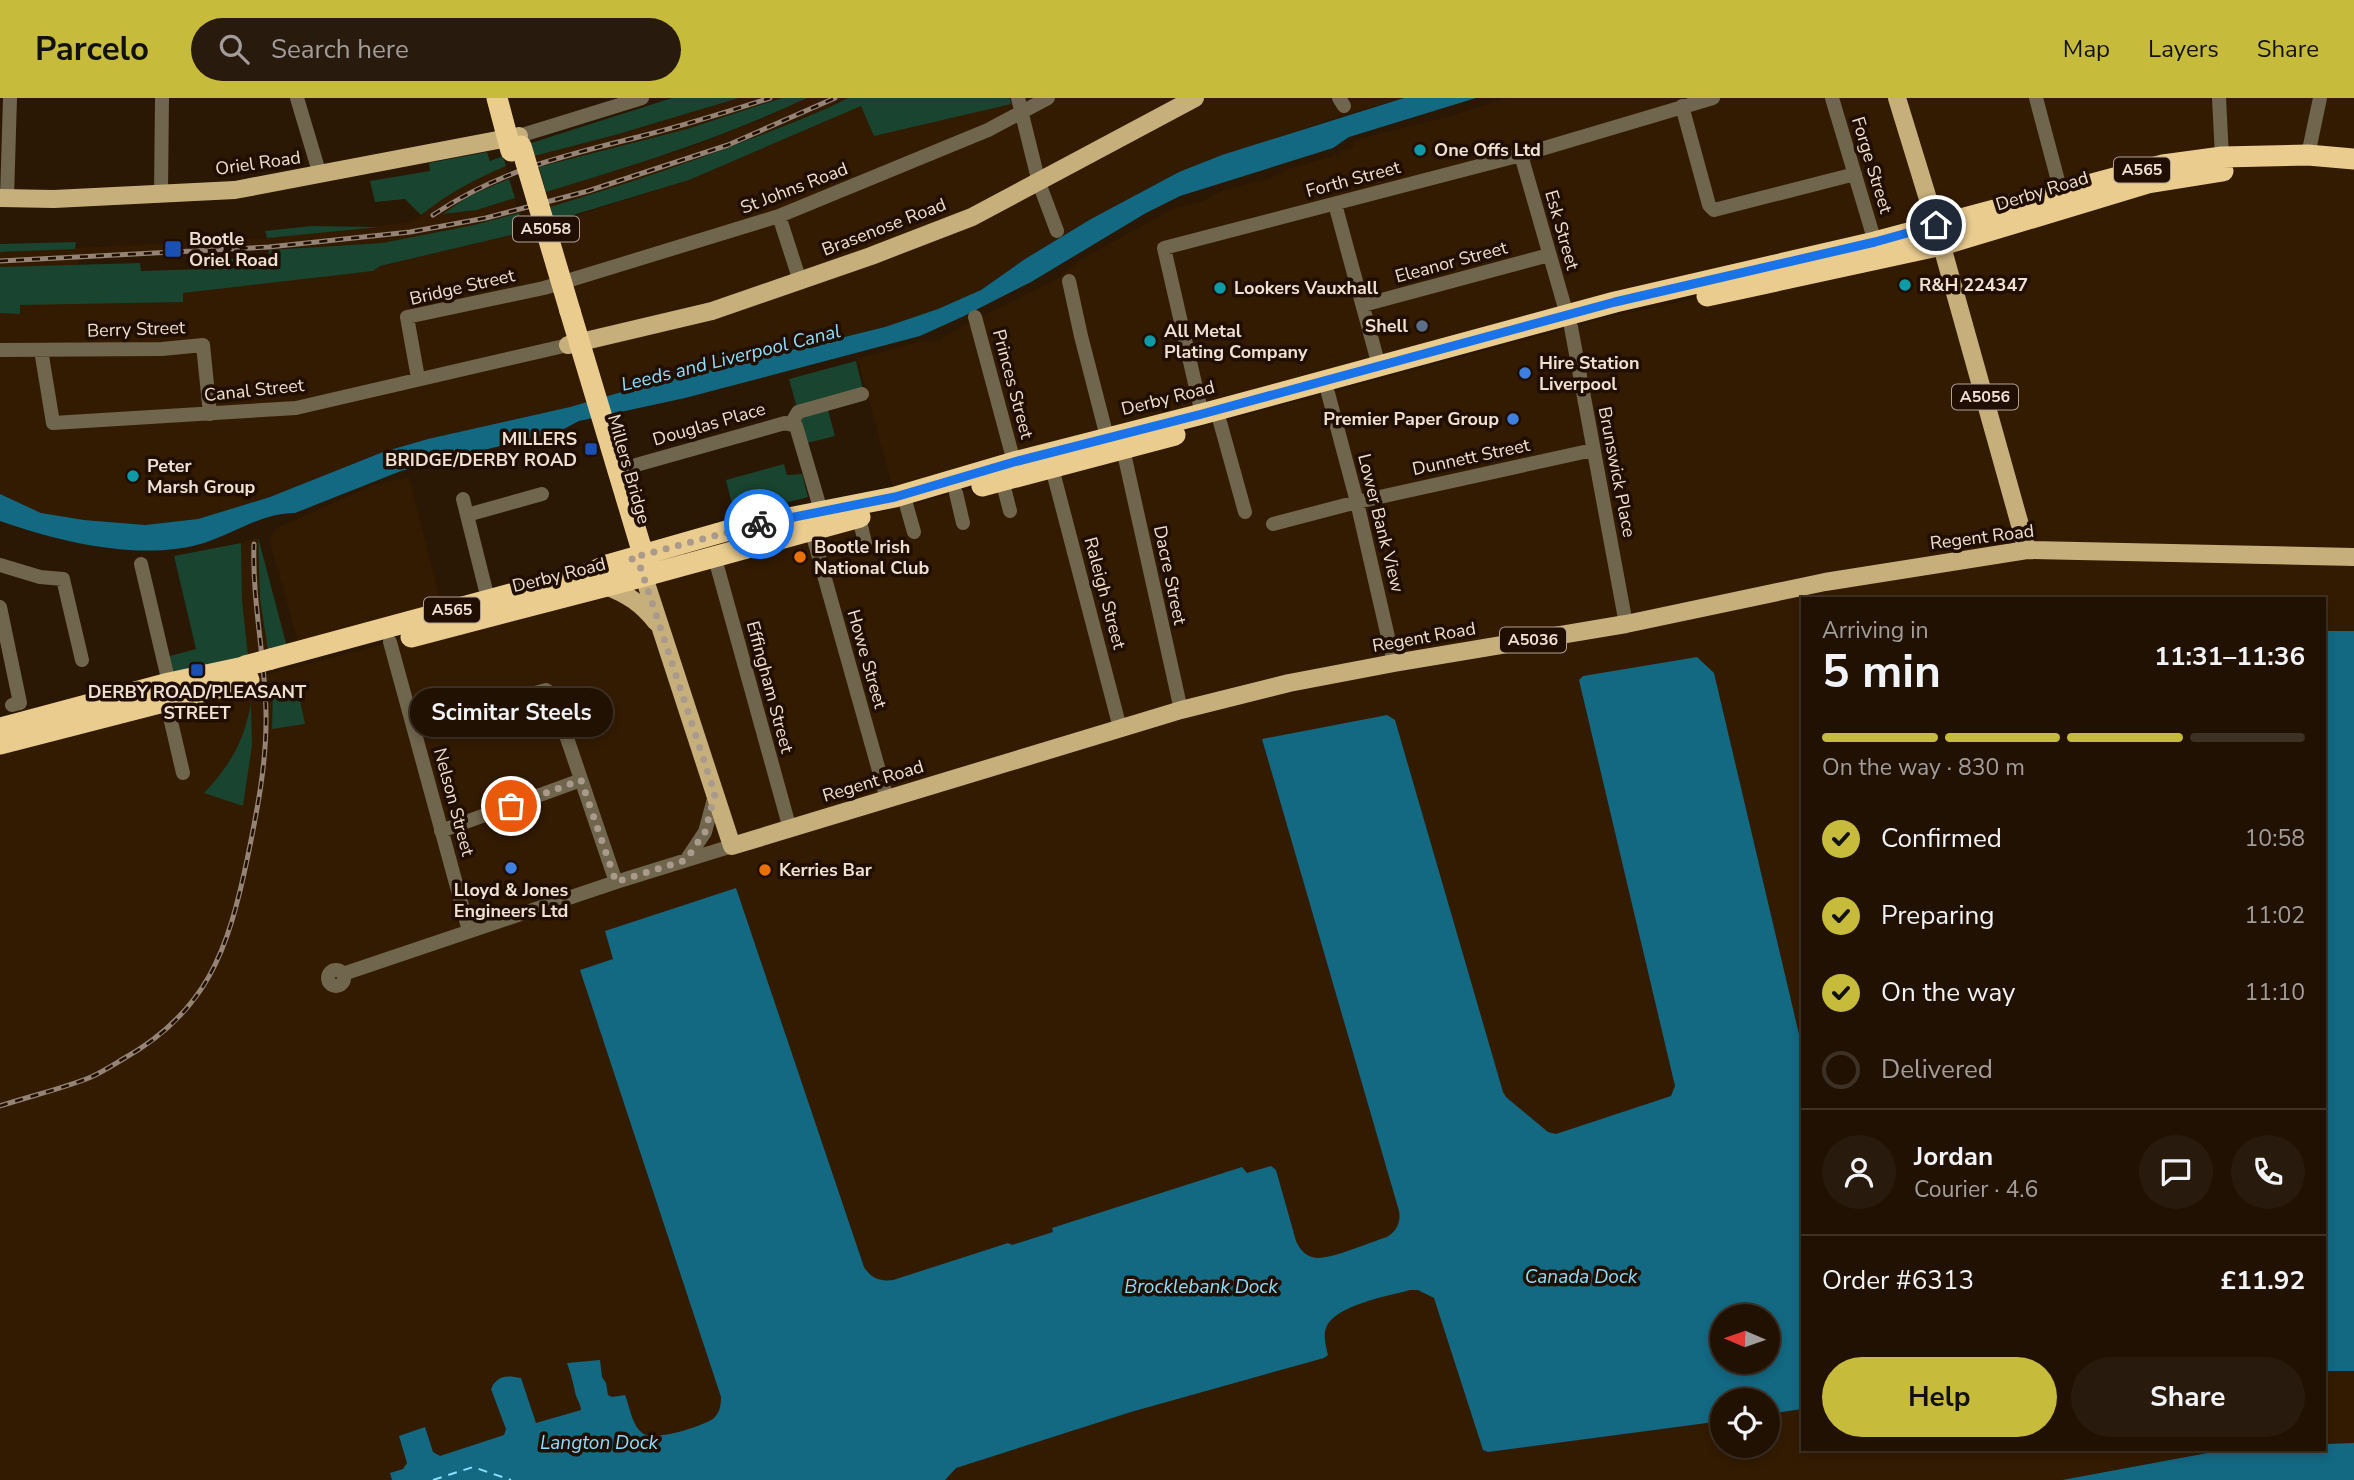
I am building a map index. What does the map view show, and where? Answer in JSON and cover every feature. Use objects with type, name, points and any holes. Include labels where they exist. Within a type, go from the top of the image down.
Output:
[{"type":"highway","name":"A5058","points":[[497,98],[514,143]]},
{"type":"highway","name":"A5058","points":[[509,98],[514,143]]},
{"type":"highway","name":"Millers Bridge","points":[[514,143],[639,564]]},
{"type":"highway","name":"Derby Road","points":[[639,564],[714,555],[816,520],[1014,462],[1115,443],[1211,418],[1328,393],[1569,321],[1617,315],[1939,235],[2061,192],[2163,165],[2222,157],[2308,155],[2354,159]]},
{"type":"highway","name":"Derby Road","points":[[1939,235],[1942,230],[1950,231],[2023,212],[2045,214],[2148,183],[2220,172],[2307,169],[2354,173]]},
{"type":"highway","name":"Derby Road","points":[[1211,418],[1379,366],[1569,321],[1875,242],[1939,235]]},
{"type":"highway","points":[[1833,252],[1854,252],[1939,235]]},
{"type":"highway","name":"Derby Road","points":[[273,666],[390,642],[599,579],[733,529],[859,517],[1052,468],[1115,443]]},
{"type":"highway","name":"Derby Road","points":[[0,727],[247,673],[488,599],[599,579]]},
{"type":"highway","name":"Derby Road","points":[[0,744],[167,692]]},
{"type":"main road","name":"Brasenose Road","points":[[575,349],[712,311],[972,217],[1195,98]]},
{"type":"main road","name":"A5056","points":[[1897,98],[1939,235],[2027,550]]},
{"type":"main road","name":"Oriel Road","points":[[4,198],[54,199],[235,190],[514,143]]},
{"type":"main road","name":"Regent Road","points":[[732,846],[1181,710],[1289,683],[1626,624],[1825,582],[2027,550],[2354,557]]},
{"type":"main road","name":"Millers Bridge","points":[[639,564],[732,846]]},
{"type":"main road","points":[[599,579],[645,608],[660,628]]},
{"type":"street","points":[[4,198],[10,98]]},
{"type":"street","points":[[161,193],[162,98]]},
{"type":"street","points":[[298,98],[320,175]]},
{"type":"street","points":[[514,143],[642,98]]},
{"type":"street","name":"St Johns Road","points":[[544,288],[779,216],[989,130],[1020,105],[1048,98]]},
{"type":"street","name":"Forth Street","points":[[1211,418],[1164,248],[1521,155],[1713,98]]},
{"type":"street","name":"Forge Street","points":[[1832,98],[1875,242]]},
{"type":"street","points":[[2036,98],[2061,192]]},
{"type":"street","points":[[2219,98],[2222,157]]},
{"type":"street","points":[[2308,155],[2320,98]]},
{"type":"street","points":[[1020,105],[1039,183],[1057,231]]},
{"type":"street","points":[[1682,106],[1709,205],[1714,210],[1854,174]]},
{"type":"street","name":"Esk Street","points":[[1521,155],[1569,321]]},
{"type":"street","points":[[1335,204],[1379,366]]},
{"type":"street","points":[[779,216],[800,281]]},
{"type":"street","name":"Eleanor Street","points":[[1363,305],[1549,255]]},
{"type":"street","name":"Dacre Street","points":[[1069,281],[1078,323],[1115,443],[1181,710]]},
{"type":"street","name":"Bridge Street","points":[[418,379],[407,317],[544,288]]},
{"type":"street","name":"Princes Street","points":[[975,317],[1014,462]]},
{"type":"street","name":"Brunswick Place","points":[[1569,321],[1626,624]]},
{"type":"street","name":"Berry Street","points":[[0,350],[162,349],[203,345],[210,414]]},
{"type":"street","name":"Canal Street","points":[[41,351],[53,423],[296,408],[418,379],[575,349]]},
{"type":"street","name":"Lower Bank View","points":[[1328,393],[1357,502],[1394,663]]},
{"type":"street","points":[[791,424],[798,412],[862,394]]},
{"type":"street","points":[[1211,418],[1245,512]]},
{"type":"street","name":"Douglas Place","points":[[636,465],[786,422],[796,426],[800,464],[816,520]]},
{"type":"street","name":"Dunnett Street","points":[[1273,524],[1357,502],[1593,450]]},
{"type":"street","name":"Raleigh Street","points":[[1052,468],[1120,728]]},
{"type":"street","points":[[1002,480],[1010,511]]},
{"type":"street","points":[[956,493],[963,523]]},
{"type":"street","points":[[467,515],[542,494]]},
{"type":"street","points":[[463,499],[488,599]]},
{"type":"street","points":[[906,504],[914,533]]},
{"type":"street","points":[[859,517],[865,543]]},
{"type":"street","name":"Howe Street","points":[[816,520],[887,799]]},
{"type":"street","name":"Effingham Street","points":[[714,555],[790,829]]},
{"type":"street","points":[[141,564],[183,774]]},
{"type":"street","points":[[0,565],[40,577],[63,579],[82,660]]},
{"type":"street","points":[[0,607],[4,643],[20,703],[12,705]]},
{"type":"street","name":"Nelson Street","points":[[390,642],[469,932]]},
{"type":"street","points":[[414,730],[545,690],[552,694],[616,882]]},
{"type":"street","points":[[442,831],[581,780]]},
{"type":"street","points":[[686,860],[705,832],[715,794]]},
{"type":"street","name":"Regent Road","points":[[343,974],[732,846]]},
{"type":"shaded area","points":[[739,98],[782,98],[687,129],[539,167],[534,156],[615,135]]},
{"type":"shaded area","points":[[807,98],[848,98],[724,149],[626,185],[550,207],[546,192],[690,147],[763,119]]},
{"type":"shaded area","points":[[1010,98],[1404,98],[1347,114],[1179,172],[1091,219],[1025,259],[981,290],[938,309],[885,327],[632,389],[570,407],[428,439],[383,452],[270,497],[198,519],[145,525],[84,520],[41,513],[0,494],[0,313],[19,314],[20,305],[373,271],[380,266],[524,232],[689,180],[861,106],[1011,104]]},
{"type":"shaded area","points":[[1506,98],[2354,98],[2354,1443],[2326,1444],[2326,597],[1801,597],[1801,1451],[2218,1451],[2062,1480],[0,1480],[0,744],[626,581],[811,529],[956,493],[1617,315],[1880,259],[1936,225],[895,497],[858,359],[917,342],[942,341],[942,338],[970,322],[1057,279],[1080,260],[1174,208],[1201,202],[1224,190],[1268,179],[1288,169],[1340,154],[1340,151],[1353,147],[1354,140],[1448,117]]},
{"type":"shaded area","points":[[506,166],[509,179],[469,196],[445,214],[477,210],[515,198],[519,213],[474,225],[382,243],[78,260],[78,266],[0,267],[0,252],[267,238],[412,222],[439,200]]},
{"type":"shaded area","points":[[409,477],[441,603],[298,642],[269,539],[276,528],[371,486]]},
{"type":"shaded area","points":[[258,537],[260,599],[268,650],[248,655],[242,600],[241,543]]},
{"type":"green space","points":[[672,98],[739,98],[534,156],[531,143]]},
{"type":"green space","points":[[782,98],[807,98],[711,138],[546,192],[539,167],[687,129]]},
{"type":"green space","points":[[848,98],[1010,98],[1011,104],[874,136],[861,106],[689,180],[553,221],[550,207],[707,156]]},
{"type":"green space","points":[[487,152],[490,161],[503,156],[506,166],[441,200],[421,215],[405,199],[375,202],[370,181],[430,171],[429,163]]},
{"type":"green space","points":[[509,179],[515,198],[477,210],[443,214],[469,196]]},
{"type":"green space","points":[[519,213],[524,232],[380,266],[373,271],[183,293],[183,302],[20,305],[20,314],[0,313],[0,267],[140,263],[141,271],[204,269],[205,260],[268,257],[269,250],[382,243]]},
{"type":"green space","points":[[311,226],[379,227],[267,238],[265,231]]},
{"type":"green space","points":[[76,242],[75,249],[0,252],[0,244]]},
{"type":"green space","points":[[856,361],[863,390],[797,408],[789,379]]},
{"type":"green space","points":[[827,406],[835,436],[807,443],[799,413]]},
{"type":"green space","points":[[784,464],[787,475],[802,474],[808,497],[735,516],[726,480]]},
{"type":"green space","points":[[258,537],[287,647],[268,650],[260,599]]},
{"type":"green space","points":[[241,543],[242,600],[248,655],[171,677],[166,657],[196,649],[174,556]]},
{"type":"green space","points":[[296,681],[305,724],[272,729],[273,688]]},
{"type":"green space","points":[[251,704],[252,745],[243,806],[204,793],[235,752]]},
{"type":"water","points":[[1404,98],[1476,98],[1349,137],[1333,148],[1180,196],[1146,213],[1031,282],[920,336],[685,398],[579,421],[560,431],[401,471],[295,513],[271,516],[204,543],[180,548],[155,551],[101,547],[48,536],[0,521],[0,494],[41,513],[84,520],[145,525],[198,519],[270,497],[383,452],[428,439],[570,407],[632,389],[885,327],[938,309],[981,290],[1025,259],[1091,219],[1179,172],[1222,155]]},
{"type":"water","points":[[2326,631],[2354,631],[2354,1371],[2326,1371]]},
{"type":"water","points":[[1697,657],[1714,673],[1801,1043],[1801,1409],[1780,1412],[1780,1388],[1710,1388],[1710,1423],[1488,1452],[1483,1450],[1434,1298],[1418,1290],[1410,1290],[1351,1307],[1331,1320],[1326,1328],[1328,1355],[1324,1358],[1131,1412],[956,1468],[945,1480],[392,1480],[390,1473],[403,1469],[407,1463],[399,1436],[425,1427],[433,1452],[440,1456],[504,1435],[506,1429],[491,1389],[496,1381],[503,1377],[521,1378],[536,1423],[581,1410],[567,1363],[600,1360],[608,1395],[625,1395],[634,1422],[640,1431],[650,1436],[680,1432],[709,1421],[718,1413],[721,1397],[580,970],[613,959],[605,931],[736,888],[864,1267],[880,1280],[893,1280],[1008,1243],[1012,1245],[1053,1232],[1052,1228],[1242,1167],[1247,1173],[1271,1166],[1276,1170],[1296,1241],[1307,1255],[1323,1258],[1341,1253],[1387,1237],[1396,1229],[1399,1211],[1262,739],[1387,715],[1395,720],[1506,1097],[1548,1132],[1556,1134],[1671,1096],[1675,1086],[1579,680],[1583,676]]},
{"type":"water","points":[[2354,1443],[2354,1480],[2062,1480],[2218,1451],[2326,1451],[2326,1444]]},
{"type":"ferry route","points":[[433,1480],[473,1467],[511,1480]]},
{"type":"railway","points":[[433,215],[484,186],[534,166],[770,98]]},
{"type":"railway","points":[[0,261],[269,247],[410,232],[486,218],[588,191],[728,145],[835,98]]},
{"type":"railway","points":[[0,1106],[91,1077],[152,1041],[175,1021],[194,999],[222,950],[247,860],[265,750],[265,692],[255,587],[254,544]]},
{"type":"way so far","points":[[511,806],[581,780],[616,882],[686,860],[705,832],[715,794],[640,566],[631,558],[759,524]]},
{"type":"place","name":"One Offs Ltd","points":[[1420,150]]},
{"type":"place","name":"Bootle Oriel Road","points":[[173,249]]},
{"type":"place","name":"R&H 224347","points":[[1905,285]]},
{"type":"place","name":"Lookers Vauxhall","points":[[1220,288]]},
{"type":"place","name":"Shell","points":[[1422,326]]},
{"type":"place","name":"All Metal Plating Company","points":[[1150,341]]},
{"type":"place","name":"Hire Station Liverpool","points":[[1525,373]]},
{"type":"place","name":"Premier Paper Group","points":[[1513,419]]},
{"type":"place","name":"MILLERS BRIDGE/DERBY ROAD","points":[[591,449]]},
{"type":"place","name":"Peter Marsh Group","points":[[133,476]]},
{"type":"place","name":"Bootle Irish National Club","points":[[800,557]]},
{"type":"place","name":"DERBY ROAD/PLEASANT STREET","points":[[197,670]]},
{"type":"place","name":"Scimitar Steels","points":[[511,806]]},
{"type":"place","name":"Lloyd & Jones Engineers Ltd","points":[[511,868]]},
{"type":"place","name":"Kerries Bar","points":[[765,870]]},
{"type":"route","points":[[759,524],[895,497],[1014,462],[1615,302],[1875,242],[1936,225]]},
{"type":"water label","name":"Leeds and Liverpool Canal","points":[[731,358]]},
{"type":"water label","name":"Canada Dock","points":[[1581,1277]]},
{"type":"water label","name":"Brocklebank Dock","points":[[1201,1287]]},
{"type":"water label","name":"Langton Dock","points":[[599,1443]]}]
